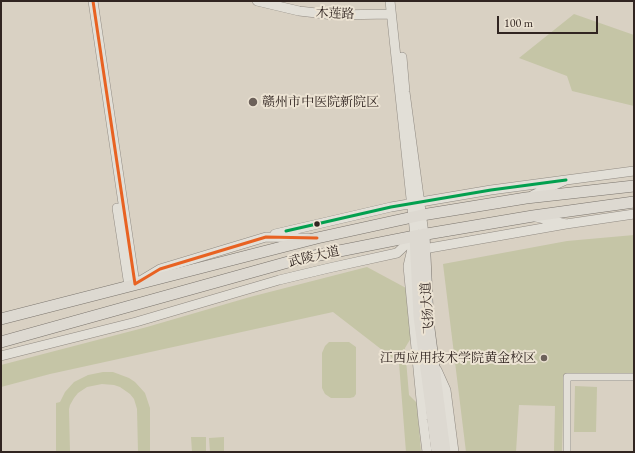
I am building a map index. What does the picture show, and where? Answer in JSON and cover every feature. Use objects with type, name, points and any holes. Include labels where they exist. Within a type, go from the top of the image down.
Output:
[{"type":"main road","name":"武陵大道","points":[[1,319],[317,238],[417,216],[526,198],[634,186]]},
{"type":"main road","name":"武陵大道","points":[[1,342],[299,259],[420,235],[533,216],[634,202]]},
{"type":"main road","name":"飞扬大道","points":[[420,235],[417,250],[419,316],[437,452]]},
{"type":"main road","name":"飞扬大道","points":[[417,250],[428,321],[444,452]]},
{"type":"street","points":[[87,1],[132,285]]},
{"type":"street","points":[[93,1],[132,285]]},
{"type":"street","name":"木莲路","points":[[257,1],[299,11],[334,15],[391,14]]},
{"type":"street","points":[[390,1],[420,235],[397,253]]},
{"type":"street","points":[[396,1],[406,92],[415,203]]},
{"type":"street","points":[[132,285],[160,269],[266,237],[391,207],[491,190],[634,171]]},
{"type":"street","points":[[526,198],[566,180]]},
{"type":"street","points":[[1,356],[136,322],[279,280],[329,268],[397,253],[634,214]]},
{"type":"street","points":[[533,216],[566,224]]},
{"type":"street","points":[[266,237],[317,238]]},
{"type":"street","points":[[417,250],[408,266],[427,452]]},
{"type":"street","points":[[433,363],[446,390],[454,452]]},
{"type":"street","points":[[567,452],[567,377],[634,377]]},
{"type":"green space","points":[[574,14],[634,35],[634,106],[572,91],[567,76],[519,58]]},
{"type":"green space","name":"江西应用技术学院黄金校区","points":[[634,235],[634,373],[564,374],[562,452],[554,452],[555,406],[519,405],[516,452],[466,452],[443,264],[567,241]]},
{"type":"green space","points":[[367,267],[406,288],[411,338],[405,348],[409,395],[417,403],[421,452],[406,452],[399,363],[333,312],[50,374],[1,387],[1,365],[147,327],[250,297]]},
{"type":"green space","points":[[329,342],[349,342],[356,347],[356,394],[354,397],[331,398],[325,394],[322,388],[322,353],[325,346]]},
{"type":"green space","points":[[113,372],[129,378],[145,393],[150,408],[150,452],[138,452],[137,409],[134,399],[120,387],[102,384],[87,387],[78,393],[74,398],[69,409],[70,452],[56,452],[56,403],[60,402],[65,392],[74,382],[88,375]]},
{"type":"green space","points":[[575,386],[597,387],[596,432],[574,432]]},
{"type":"green space","points":[[191,437],[206,437],[206,452],[192,452]]},
{"type":"green space","points":[[224,437],[224,452],[210,452],[209,438]]},
{"type":"transit line","points":[[93,1],[135,284],[160,269],[266,237],[317,238]]},
{"type":"transit line","points":[[286,231],[391,207],[491,190],[566,180]]},
{"type":"place","name":"赣州市中医院新院区","points":[[253,102]]},
{"type":"place","name":"江西应用技术学院黄金校区","points":[[544,358]]}]
